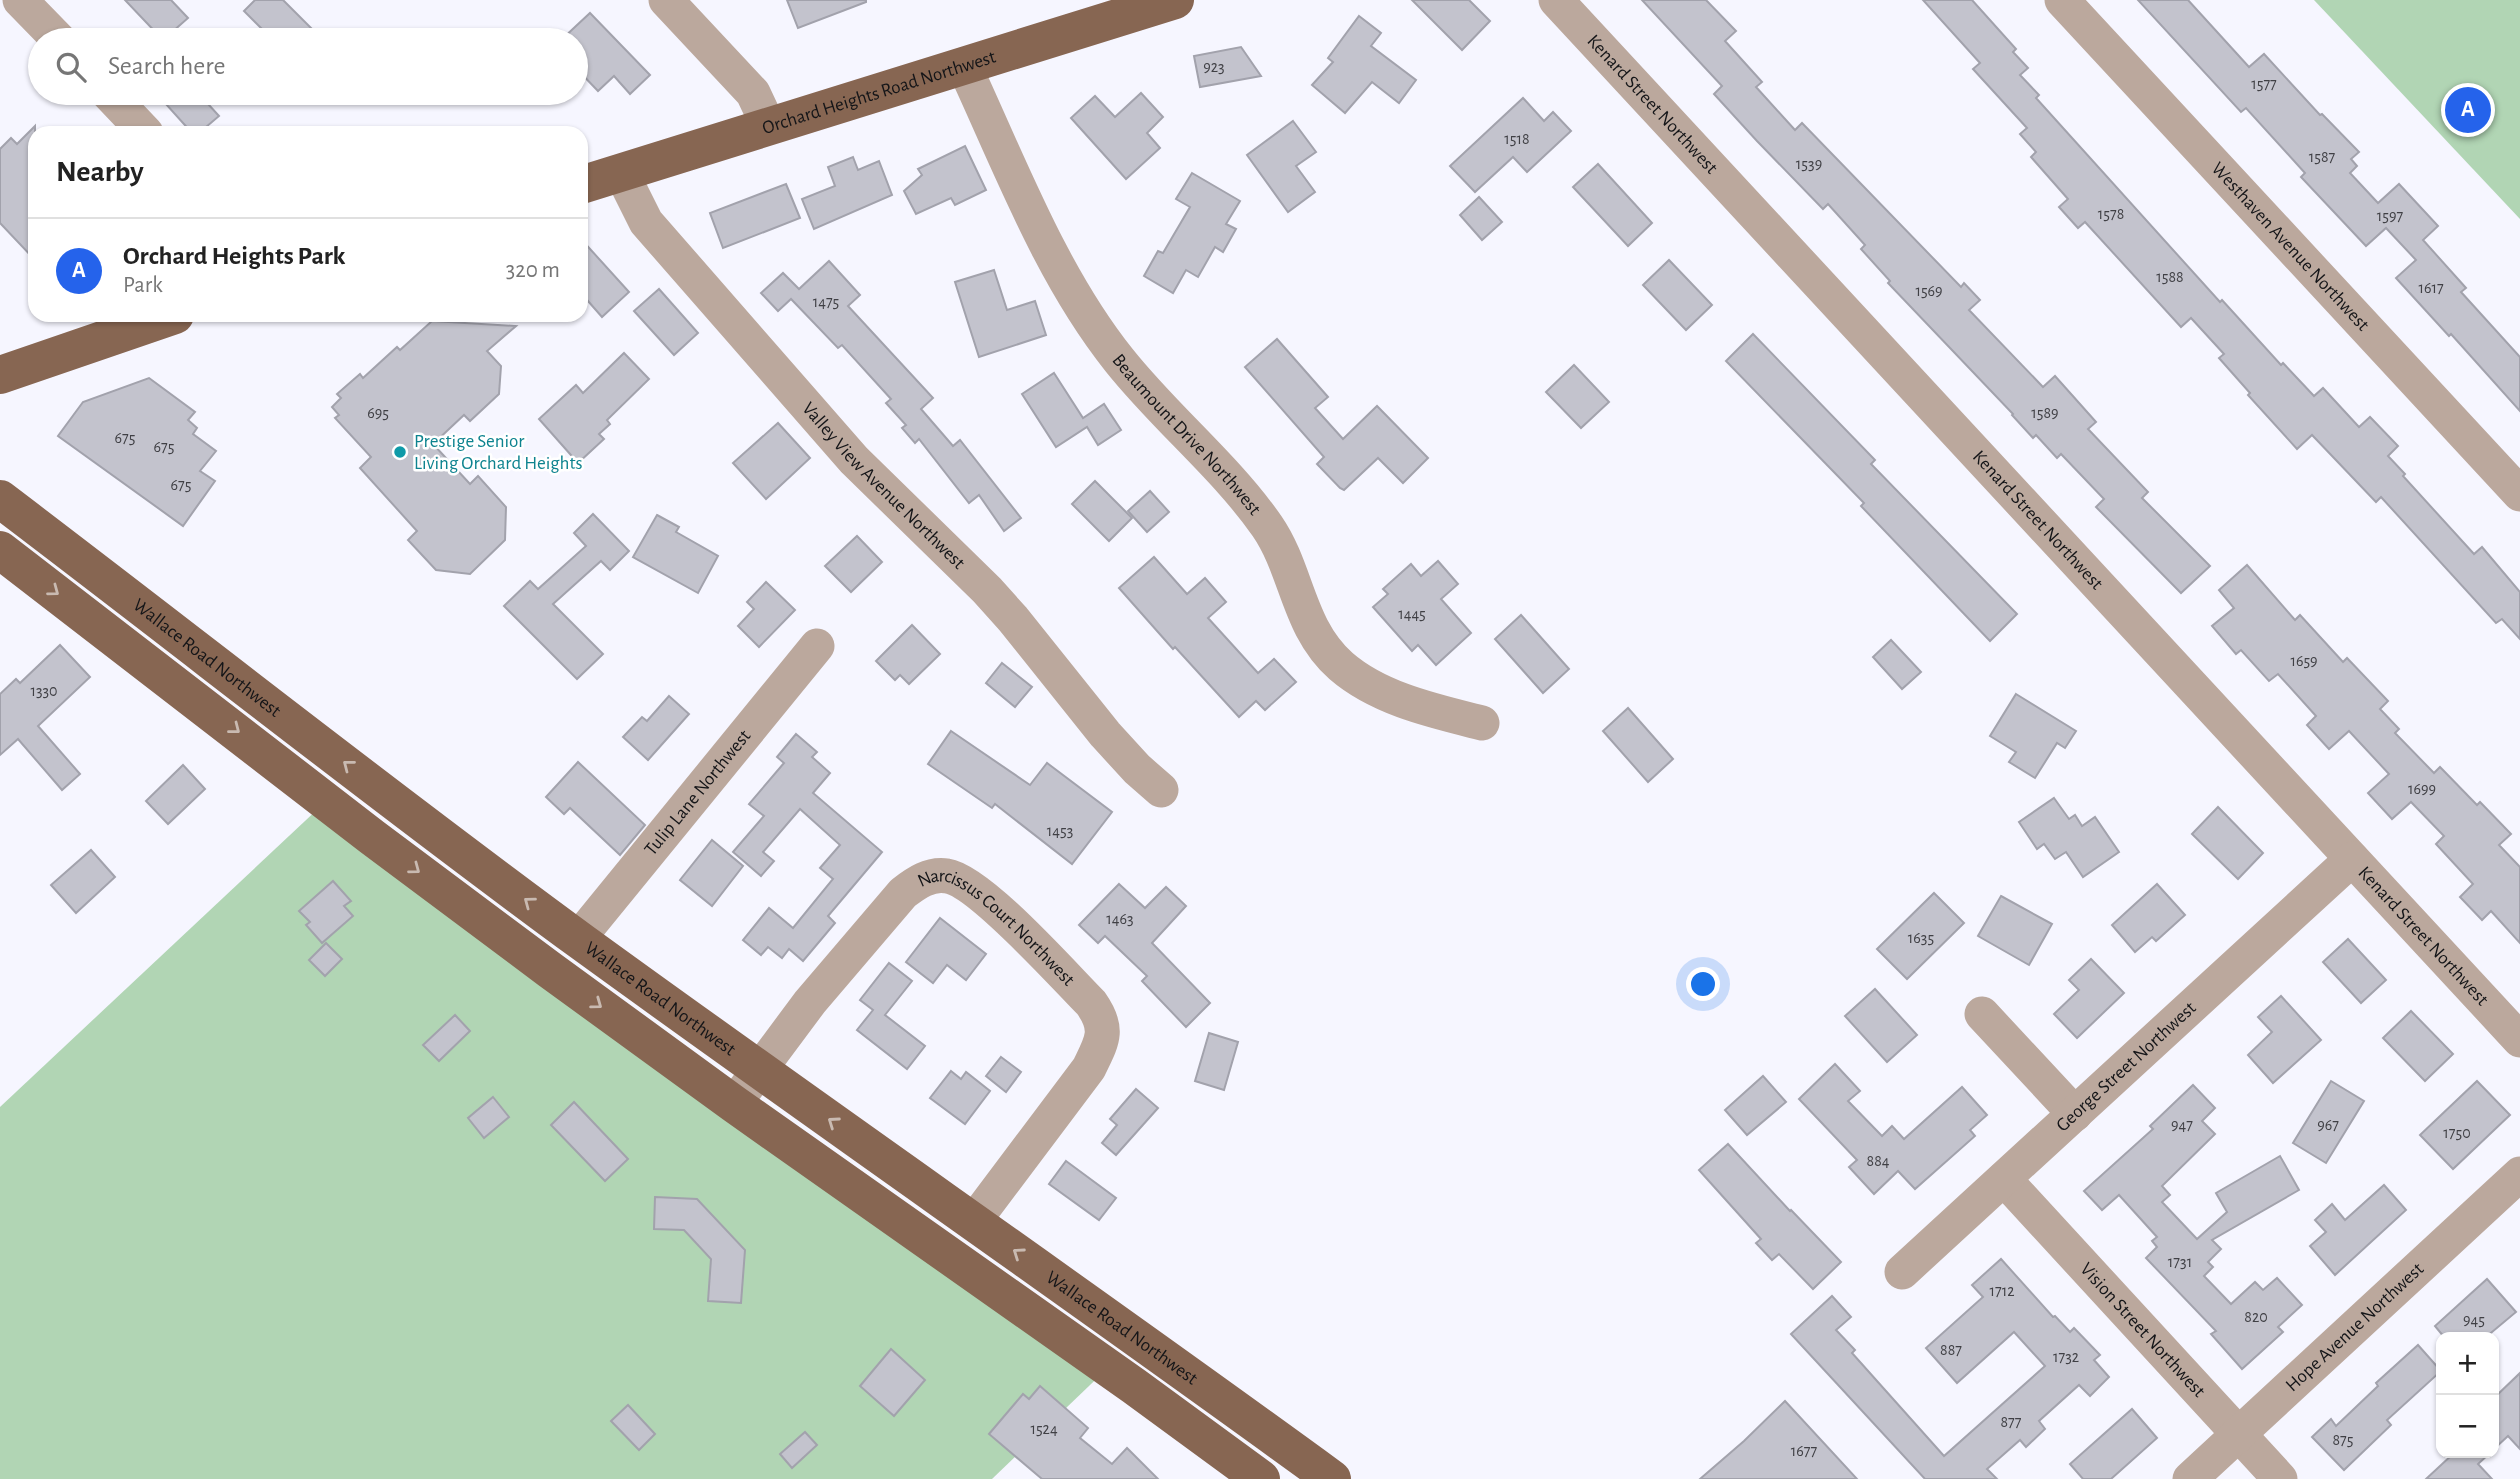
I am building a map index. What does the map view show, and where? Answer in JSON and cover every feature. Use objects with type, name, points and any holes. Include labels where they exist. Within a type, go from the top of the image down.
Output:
[{"type":"main road","name":"Orchard Heights Road Northwest","points":[[588,183],[1175,0]]},
{"type":"main road","points":[[0,375],[155,322]]},
{"type":"main road","name":"Wallace Road Northwest","points":[[0,499],[578,939],[1332,1479]]},
{"type":"main road","points":[[0,550],[372,837],[734,1104],[1261,1479]]},
{"type":"main road","points":[[1095,1359],[1143,1373],[1170,1388],[1278,1464],[1290,1463],[1300,1455]]},
{"type":"street","points":[[20,0],[47,28]]},
{"type":"street","points":[[666,0],[753,93],[768,125]]},
{"type":"street","name":"Kenard Street Northwest","points":[[1556,0],[2520,1040]]},
{"type":"street","name":"Westhaven Avenue Northwest","points":[[2062,0],[2520,494]]},
{"type":"street","name":"Beaumount Drive Northwest","points":[[964,66],[1060,272],[1119,360],[1253,506],[1276,538],[1304,615],[1320,642],[1340,665],[1365,683],[1436,712],[1482,723]]},
{"type":"street","points":[[119,105],[139,126]]},
{"type":"street","name":"Valley View Avenue Northwest","points":[[621,172],[646,222],[854,460],[987,590],[1105,734],[1137,769],[1161,790]]},
{"type":"street","name":"Tulip Lane Northwest","points":[[578,939],[817,646]]},
{"type":"street","name":"George Street Northwest","points":[[1902,1272],[2352,859]]},
{"type":"street","name":"Narcissus Court Northwest","points":[[734,1104],[810,1002],[903,893],[919,881],[934,876],[949,876],[974,890],[1011,922],[1091,1003],[1100,1015],[1104,1029],[1101,1043],[1089,1068],[974,1222]]},
{"type":"street","points":[[1982,1014],[2075,1114]]},
{"type":"street","name":"Hope Avenue Northwest","points":[[2190,1479],[2520,1174]]},
{"type":"street","name":"Vision Street Northwest","points":[[2004,1179],[2280,1479]]},
{"type":"green space","points":[[2314,0],[2520,0],[2520,219]]},
{"type":"green space","points":[[321,806],[1114,1362],[992,1479],[0,1479],[0,1107]]},
{"type":"building","points":[[125,0],[171,0],[188,18],[177,28],[152,28]]},
{"type":"building","points":[[255,0],[283,0],[311,28],[261,28],[244,11]]},
{"type":"building","points":[[787,0],[866,0],[866,2],[798,28]]},
{"type":"building","points":[[1412,0],[1469,0],[1490,21],[1462,50]]},
{"type":"building","points":[[1642,0],[1706,0],[1736,31],[1725,41],[1762,82],[1756,87],[1795,130],[1802,123],[1961,287],[1964,283],[1980,300],[1969,310],[2043,387],[2055,376],[2096,422],[2088,429],[2148,492],[2142,498],[2210,566],[2181,593],[2096,507],[2104,499],[2061,454],[2057,458],[2036,435],[2033,438],[1888,283],[1890,281],[1861,249],[1865,245],[1828,204],[1823,209],[1714,94],[1722,86]]},
{"type":"building","points":[[1923,0],[1972,0],[2016,49],[2013,52],[2028,68],[2020,75],[2039,95],[2036,98],[2220,302],[2222,300],[2281,365],[2283,363],[2314,396],[2323,388],[2359,427],[2370,417],[2398,446],[2388,456],[2405,474],[2403,476],[2474,554],[2482,547],[2520,592],[2520,639],[2502,619],[2496,623],[2381,497],[2376,502],[2312,435],[2297,449],[2248,395],[2250,393],[2219,358],[2224,354],[2191,318],[2181,327],[2085,222],[2078,228],[2059,207],[2068,199],[2031,157],[2036,152],[2020,134],[2027,128],[1973,69],[1980,63]]},
{"type":"building","points":[[2138,0],[2188,0],[2249,67],[2264,54],[2320,115],[2322,114],[2359,152],[2351,159],[2357,166],[2350,173],[2378,203],[2399,184],[2438,226],[2423,240],[2466,288],[2461,292],[2520,357],[2520,411],[2396,278],[2416,260],[2386,228],[2366,246],[2301,177],[2305,173],[2246,108],[2241,112]]},
{"type":"building","points":[[590,13],[650,75],[630,94],[614,76],[598,91],[588,81],[588,28],[574,28]]},
{"type":"building","points":[[1359,16],[1381,33],[1371,46],[1416,80],[1399,103],[1372,82],[1345,113],[1312,85],[1333,62],[1328,58]]},
{"type":"building","points":[[1241,47],[1261,76],[1200,87],[1194,56]]},
{"type":"building","points":[[1141,93],[1163,117],[1147,133],[1160,148],[1126,179],[1071,118],[1095,96],[1115,117]]},
{"type":"building","points":[[1523,98],[1544,121],[1553,112],[1571,131],[1527,172],[1513,157],[1475,192],[1450,166]]},
{"type":"building","points":[[167,105],[209,105],[219,116],[207,126],[186,126]]},
{"type":"building","points":[[1293,121],[1316,152],[1296,166],[1315,192],[1288,212],[1247,155]]},
{"type":"building","points":[[28,133],[28,253],[0,223],[0,149],[11,138],[17,144]]},
{"type":"building","points":[[965,146],[986,190],[955,205],[951,198],[916,214],[904,191],[922,175],[918,169]]},
{"type":"building","points":[[853,157],[858,170],[879,161],[892,195],[814,229],[802,199],[835,186],[828,167]]},
{"type":"building","points":[[1598,164],[1652,223],[1628,246],[1573,187]]},
{"type":"building","points":[[1192,173],[1240,201],[1226,224],[1236,229],[1223,252],[1215,247],[1198,277],[1186,270],[1173,293],[1144,276],[1158,251],[1163,253],[1190,207],[1176,199]]},
{"type":"building","points":[[786,184],[800,218],[723,248],[710,213]]},
{"type":"building","points":[[1479,197],[1502,222],[1482,240],[1460,215]]},
{"type":"building","points":[[588,247],[629,292],[602,317],[588,301]]},
{"type":"building","points":[[1669,260],[1712,305],[1686,330],[1643,285]]},
{"type":"building","points":[[829,261],[860,295],[848,306],[933,398],[921,409],[953,446],[960,440],[1021,518],[1004,531],[979,495],[969,503],[919,439],[915,443],[902,428],[906,425],[886,403],[891,399],[842,345],[838,348],[791,299],[778,311],[761,293],[783,273],[799,289]]},
{"type":"building","points":[[994,270],[1007,310],[1035,301],[1046,335],[979,357],[955,282]]},
{"type":"building","points":[[659,289],[698,333],[674,355],[634,311]]},
{"type":"building","name":"Prestige Senior Living Orchard Heights","points":[[431,322],[516,326],[487,351],[501,366],[499,394],[470,421],[464,415],[433,444],[470,484],[478,476],[506,507],[505,540],[470,574],[436,570],[408,540],[417,531],[360,468],[371,457],[335,418],[339,415],[332,407],[341,398],[337,394],[360,374],[363,378],[397,347],[400,350]]},
{"type":"building","points":[[1753,334],[1875,460],[1871,464],[2017,614],[1990,641],[1861,506],[1864,503],[1726,361]]},
{"type":"building","points":[[1277,339],[1328,397],[1315,408],[1343,439],[1377,406],[1428,458],[1403,483],[1378,458],[1344,490],[1340,488],[1317,464],[1324,457],[1245,367]]},
{"type":"building","points":[[624,353],[649,379],[607,420],[610,424],[599,434],[604,439],[578,463],[539,419],[576,385],[583,393]]},
{"type":"building","points":[[1574,365],[1609,402],[1581,428],[1546,392]]},
{"type":"building","points":[[1054,373],[1083,418],[1104,404],[1121,430],[1098,445],[1087,427],[1056,447],[1022,394]]},
{"type":"building","points":[[149,378],[195,412],[188,420],[197,428],[193,434],[216,451],[200,471],[215,481],[183,526],[58,436],[83,402]]},
{"type":"building","points":[[778,423],[810,458],[766,499],[733,463]]},
{"type":"building","points":[[1095,481],[1132,518],[1109,541],[1072,504]]},
{"type":"building","points":[[1150,491],[1169,512],[1147,532],[1128,511]]},
{"type":"building","points":[[593,514],[629,551],[610,570],[601,561],[553,604],[603,654],[577,679],[504,606],[530,581],[538,589],[586,546],[574,533]]},
{"type":"building","points":[[657,515],[679,527],[676,532],[718,556],[698,593],[633,557]]},
{"type":"building","points":[[857,536],[882,562],[851,592],[825,566]]},
{"type":"building","points":[[1154,557],[1187,594],[1205,578],[1226,602],[1208,618],[1258,673],[1274,659],[1296,682],[1265,710],[1256,701],[1239,717],[1119,588]]},
{"type":"building","points":[[1438,561],[1458,584],[1441,599],[1471,633],[1436,665],[1418,645],[1412,651],[1373,607],[1388,594],[1383,589],[1411,564],[1421,576]]},
{"type":"building","points":[[2247,565],[2295,620],[2300,615],[2343,662],[2347,658],[2388,701],[2380,709],[2399,729],[2395,733],[2434,773],[2440,767],[2477,805],[2480,802],[2511,834],[2499,845],[2520,867],[2520,943],[2491,911],[2482,920],[2460,897],[2473,884],[2436,844],[2444,836],[2411,802],[2392,819],[2368,793],[2389,774],[2349,731],[2329,749],[2307,725],[2316,716],[2278,674],[2269,681],[2241,650],[2236,654],[2212,626],[2234,608],[2219,590]]},
{"type":"building","points":[[766,582],[795,610],[759,647],[738,626],[754,609],[747,602]]},
{"type":"building","points":[[1521,615],[1569,669],[1543,693],[1495,639]]},
{"type":"building","points":[[912,625],[940,654],[909,684],[900,675],[895,680],[876,661]]},
{"type":"building","points":[[1891,640],[1921,672],[1902,689],[1873,657]]},
{"type":"building","points":[[60,645],[90,677],[38,726],[80,774],[62,790],[18,739],[0,755],[0,694],[16,679],[20,683]]},
{"type":"building","points":[[1002,663],[1032,687],[1015,707],[986,683]]},
{"type":"building","points":[[2016,694],[2076,731],[2065,748],[2057,743],[2035,778],[2009,762],[2016,752],[1990,736]]},
{"type":"building","points":[[669,696],[689,714],[648,760],[623,737],[642,717],[647,721]]},
{"type":"building","points":[[1628,708],[1673,759],[1648,782],[1603,731]]},
{"type":"building","points":[[951,731],[1030,785],[1047,763],[1112,812],[1072,864],[995,804],[992,808],[928,764]]},
{"type":"building","points":[[796,734],[817,752],[812,757],[830,773],[813,793],[882,852],[828,916],[835,923],[803,961],[789,949],[782,958],[768,947],[761,955],[743,940],[769,908],[793,928],[833,879],[820,868],[840,845],[800,809],[763,852],[774,861],[761,876],[733,852],[764,816],[749,804],[784,763],[777,757]]},
{"type":"building","points":[[578,762],[645,825],[620,855],[570,808],[564,814],[546,797]]},
{"type":"building","points":[[183,765],[205,789],[168,824],[146,801]]},
{"type":"building","points":[[2054,798],[2069,819],[2075,815],[2082,826],[2095,817],[2119,852],[2083,877],[2066,852],[2055,859],[2044,844],[2037,849],[2019,822]]},
{"type":"building","points":[[2218,807],[2263,853],[2238,879],[2192,834]]},
{"type":"building","points":[[712,840],[743,866],[712,906],[680,880]]},
{"type":"building","points":[[91,850],[115,877],[76,913],[51,885]]},
{"type":"building","points":[[333,881],[351,901],[344,906],[353,916],[322,943],[306,925],[310,922],[299,911]]},
{"type":"building","points":[[1119,884],[1145,908],[1166,887],[1186,906],[1152,943],[1210,1003],[1186,1027],[1142,981],[1147,976],[1105,936],[1098,943],[1079,925]]},
{"type":"building","points":[[2157,884],[2185,915],[2156,941],[2152,937],[2135,952],[2112,925]]},
{"type":"building","points":[[1934,893],[1964,923],[1907,979],[1877,949]]},
{"type":"building","points":[[2001,896],[2052,924],[2029,965],[1978,936]]},
{"type":"building","points":[[940,918],[986,954],[966,980],[947,965],[933,983],[906,962]]},
{"type":"building","points":[[2348,939],[2386,980],[2361,1003],[2323,962]]},
{"type":"building","points":[[326,943],[342,959],[325,976],[309,960]]},
{"type":"building","points":[[2091,959],[2124,993],[2077,1038],[2054,1014],[2079,990],[2069,980]]},
{"type":"building","points":[[889,963],[912,981],[885,1015],[925,1046],[907,1069],[857,1030],[873,1010],[860,1000]]},
{"type":"building","points":[[1875,989],[1917,1035],[1887,1062],[1845,1016]]},
{"type":"building","points":[[2281,996],[2321,1040],[2273,1083],[2248,1055],[2272,1032],[2258,1017]]},
{"type":"building","points":[[2411,1011],[2453,1054],[2425,1081],[2383,1038]]},
{"type":"building","points":[[455,1015],[470,1031],[439,1061],[423,1045]]},
{"type":"building","points":[[1209,1033],[1238,1042],[1224,1090],[1195,1081]]},
{"type":"building","points":[[1001,1057],[1021,1072],[1006,1092],[986,1076]]},
{"type":"building","points":[[1835,1064],[1860,1091],[1848,1101],[1882,1136],[1892,1126],[1904,1139],[1962,1087],[1987,1115],[1970,1130],[1975,1136],[1915,1189],[1898,1171],[1874,1194],[1849,1167],[1857,1160],[1799,1099]]},
{"type":"building","points":[[951,1071],[961,1079],[966,1072],[990,1091],[965,1124],[930,1098]]},
{"type":"building","points":[[1763,1076],[1786,1102],[1747,1135],[1725,1110]]},
{"type":"building","points":[[2331,1081],[2364,1101],[2326,1163],[2293,1143]]},
{"type":"building","points":[[2477,1081],[2510,1115],[2453,1169],[2420,1135]]},
{"type":"building","points":[[2193,1085],[2215,1108],[2202,1121],[2215,1134],[2162,1186],[2170,1195],[2162,1202],[2197,1239],[2227,1212],[2216,1193],[2280,1156],[2299,1190],[2212,1240],[2221,1249],[2208,1262],[2213,1267],[2204,1276],[2231,1304],[2255,1282],[2263,1290],[2277,1278],[2302,1305],[2278,1327],[2283,1332],[2242,1369],[2211,1334],[2216,1331],[2146,1258],[2157,1247],[2152,1241],[2157,1237],[2119,1195],[2102,1210],[2084,1191],[2153,1129],[2150,1126]]},
{"type":"building","points":[[1136,1089],[1158,1108],[1116,1155],[1102,1143],[1117,1125],[1110,1119]]},
{"type":"building","points":[[493,1097],[509,1117],[484,1138],[468,1118]]},
{"type":"building","points":[[574,1102],[628,1159],[605,1181],[551,1125]]},
{"type":"building","points":[[1728,1144],[1841,1262],[1813,1289],[1779,1254],[1772,1260],[1756,1243],[1761,1239],[1699,1170]]},
{"type":"building","points":[[1066,1161],[1116,1198],[1099,1220],[1049,1184]]},
{"type":"building","points":[[2384,1185],[2406,1210],[2335,1275],[2310,1246],[2326,1232],[2315,1220],[2332,1204],[2345,1220]]},
{"type":"building","points":[[655,1197],[697,1199],[745,1250],[741,1303],[708,1301],[711,1259],[684,1230],[654,1229]]},
{"type":"building","points":[[2001,1259],[2053,1317],[2070,1332],[2074,1328],[2100,1355],[2094,1360],[2109,1377],[2090,1396],[2079,1385],[2039,1421],[2045,1429],[2026,1447],[2020,1440],[1987,1469],[1997,1479],[1925,1479],[1791,1334],[1832,1296],[1851,1317],[1836,1330],[1855,1350],[1852,1353],[1944,1456],[2045,1366],[2014,1332],[1957,1383],[1926,1348],[1983,1297],[1972,1285]]},
{"type":"building","points":[[2487,1279],[2516,1312],[2492,1332],[2440,1332],[2435,1326]]},
{"type":"building","points":[[2418,1345],[2436,1365],[2436,1376],[2387,1420],[2391,1425],[2344,1470],[2312,1437],[2331,1419],[2336,1426],[2378,1386],[2376,1383]]},
{"type":"building","points":[[891,1349],[925,1380],[894,1416],[860,1386]]},
{"type":"building","points":[[2520,1373],[2520,1449],[2508,1436],[2499,1444],[2499,1393]]},
{"type":"building","points":[[1040,1386],[1088,1428],[1080,1438],[1112,1464],[1127,1448],[1158,1479],[1042,1479],[989,1434],[1023,1394],[1029,1399]]},
{"type":"building","points":[[1785,1401],[1857,1479],[1700,1479],[1744,1441]]},
{"type":"building","points":[[628,1405],[655,1434],[639,1450],[611,1421]]},
{"type":"building","points":[[2132,1409],[2157,1438],[2111,1479],[2083,1479],[2070,1464]]},
{"type":"building","points":[[805,1432],[817,1445],[792,1468],[780,1454]]},
{"type":"building","points":[[2449,1458],[2485,1458],[2478,1464],[2492,1479],[2426,1479]]},
{"type":"place","name":"Orchard Heights Park","points":[[2468,110]]},
{"type":"place","name":"Prestige Senior Living Orchard Heights","points":[[400,452]]}]
